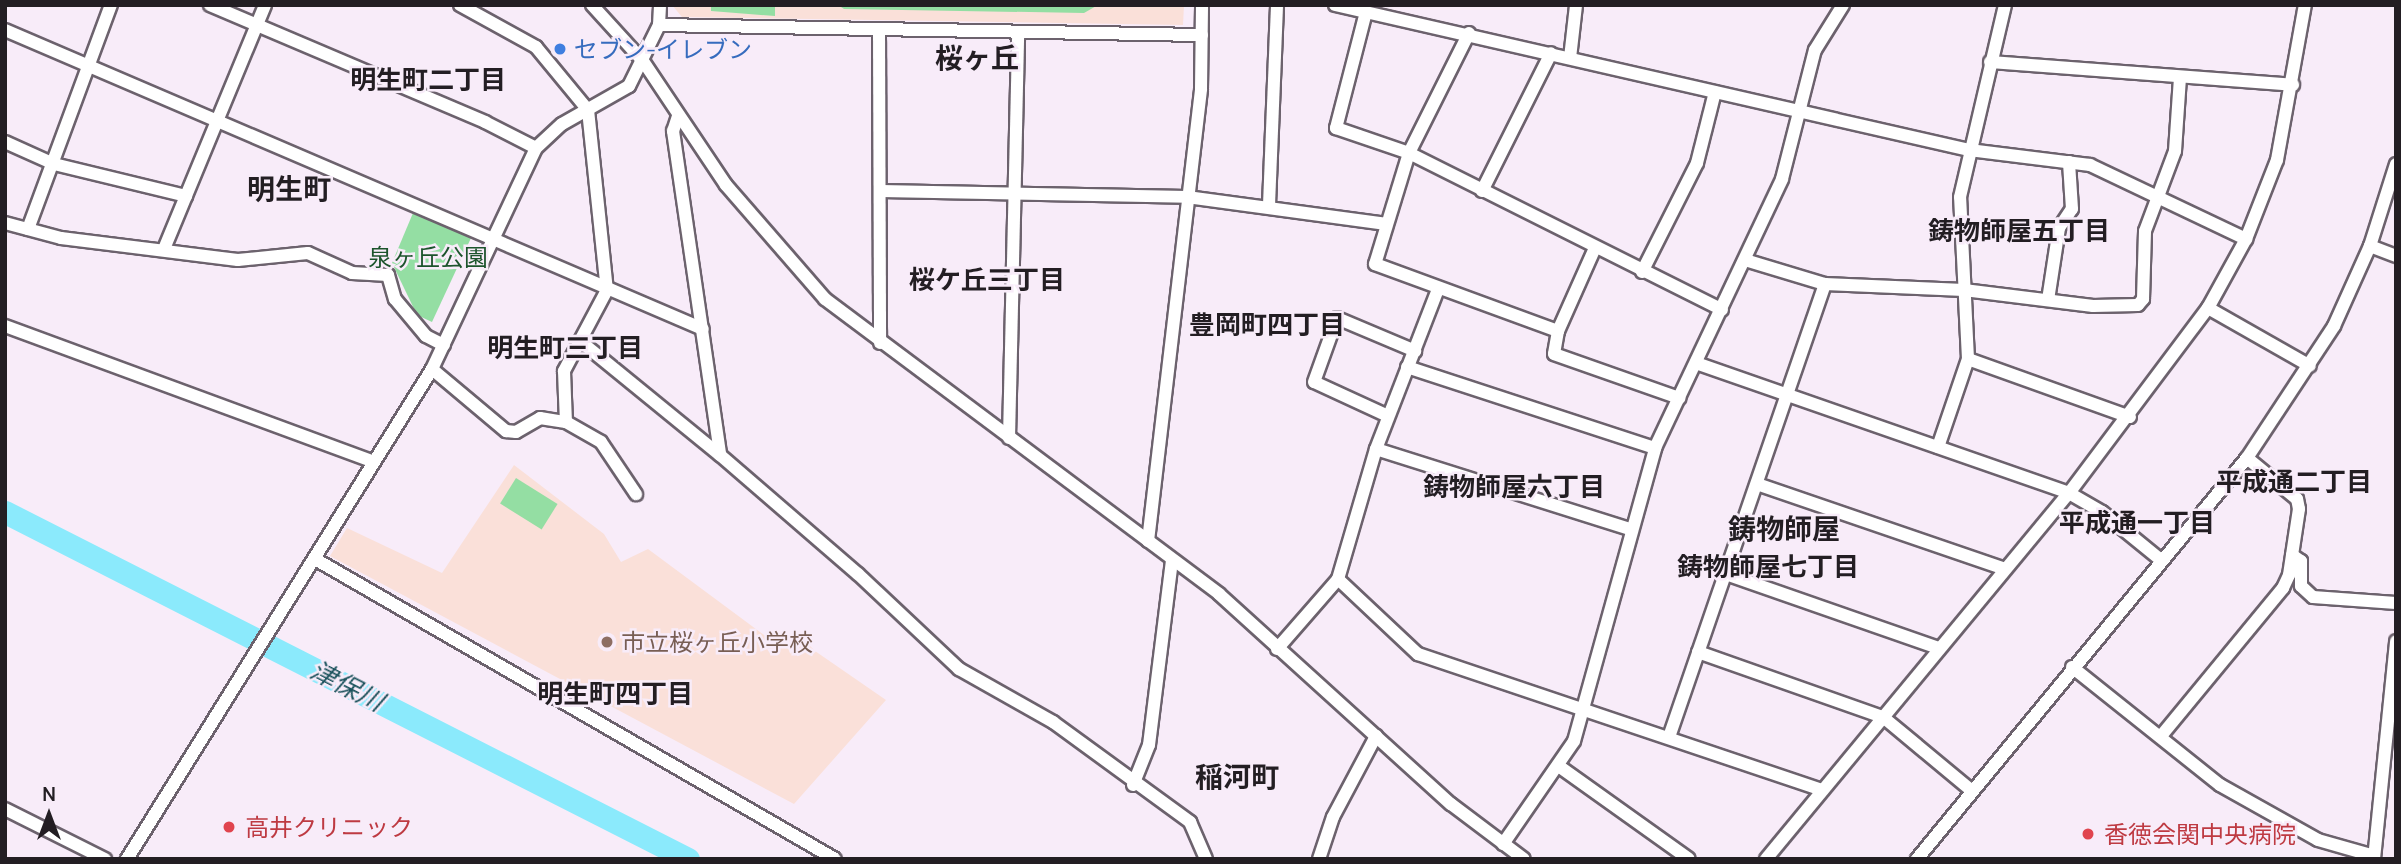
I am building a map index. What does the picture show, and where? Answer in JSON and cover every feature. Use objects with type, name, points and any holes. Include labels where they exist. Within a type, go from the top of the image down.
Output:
[{"type":"street","points":[[27,229],[54,163],[111,5]]},
{"type":"street","points":[[210,5],[485,122],[536,148]]},
{"type":"street","points":[[164,249],[265,5]]},
{"type":"street","points":[[460,5],[536,47],[588,110],[607,290],[564,371],[566,422]]},
{"type":"street","points":[[592,5],[643,61],[726,186],[778,249],[825,299],[880,343],[1219,594],[1277,649],[1377,736],[1524,859]]},
{"type":"street","points":[[127,859],[218,717],[432,369],[536,148],[562,124],[629,86],[659,25],[660,5]]},
{"type":"street","points":[[1148,541],[1201,89],[1202,5]]},
{"type":"street","points":[[1269,205],[1277,5]]},
{"type":"street","points":[[1570,58],[1576,5]]},
{"type":"street","points":[[1503,844],[1560,767],[1585,709],[1630,529],[1655,448],[1782,178],[1815,50],[1843,5]]},
{"type":"street","points":[[1938,447],[1968,359],[1959,197],[2005,5]]},
{"type":"street","points":[[1766,859],[2130,417],[2208,308],[2246,239],[2277,160],[2293,85],[2305,5]]},
{"type":"street","points":[[1339,6],[1469,33],[1969,150],[2090,164],[2246,239]]},
{"type":"street","points":[[1366,12],[1336,128],[1409,153],[1722,310]]},
{"type":"street","points":[[659,25],[1202,36]]},
{"type":"street","points":[[5,30],[492,241],[703,328]]},
{"type":"street","points":[[879,31],[880,343]]},
{"type":"street","points":[[1009,438],[1018,33]]},
{"type":"street","points":[[1469,33],[1409,153],[1374,264],[1558,331]]},
{"type":"street","points":[[1482,191],[1551,53]]},
{"type":"street","points":[[1990,62],[2293,85]]},
{"type":"street","points":[[1745,260],[1825,284],[1964,290],[2048,300],[2138,305],[2143,299],[2145,231],[2175,151],[2180,77]]},
{"type":"street","points":[[1642,272],[1697,163],[1715,92]]},
{"type":"street","points":[[678,116],[673,131],[720,455]]},
{"type":"street","points":[[5,142],[54,163],[186,196]]},
{"type":"street","points":[[2048,300],[2059,228],[2072,209],[2069,162]]},
{"type":"street","points":[[1917,859],[2072,667],[2247,458],[2334,326],[2370,246],[2396,164]]},
{"type":"street","points":[[881,191],[1015,191],[1187,197],[1269,205],[1386,223]]},
{"type":"street","points":[[5,223],[27,229],[238,260],[307,253],[352,273],[388,275],[395,299],[426,336],[444,345]]},
{"type":"street","points":[[2370,246],[2396,256]]},
{"type":"street","points":[[1595,248],[1558,331],[1554,354],[1679,398]]},
{"type":"street","points":[[1669,737],[1825,284]]},
{"type":"street","points":[[1277,649],[1338,579],[1376,449],[1438,289]]},
{"type":"street","points":[[2208,308],[2310,366]]},
{"type":"street","points":[[1388,416],[1314,382],[1337,318],[1415,351]]},
{"type":"street","points":[[5,326],[374,462]]},
{"type":"street","points":[[580,341],[720,455],[858,573],[959,669],[1053,722],[1133,785],[1190,822],[1206,859]]},
{"type":"street","points":[[1968,359],[2130,417]]},
{"type":"street","points":[[1696,363],[2069,493],[2102,512],[2162,561]]},
{"type":"street","points":[[1408,367],[1655,448]]},
{"type":"street","points":[[432,369],[506,431],[516,432],[540,418],[566,422],[601,442],[636,494]]},
{"type":"street","points":[[1376,449],[1630,529]]},
{"type":"street","points":[[2161,736],[2283,587],[2292,555],[2297,499],[2247,458]]},
{"type":"street","points":[[1757,484],[2003,568]]},
{"type":"street","points":[[2292,555],[2301,561],[2301,586],[2313,597],[2396,603]]},
{"type":"street","points":[[315,559],[835,859]]},
{"type":"street","points":[[1133,785],[1149,746],[1172,560]]},
{"type":"street","points":[[1726,573],[1939,648]]},
{"type":"street","points":[[1338,579],[1418,654],[1822,790]]},
{"type":"street","points":[[2072,667],[2220,785],[2305,834],[2374,857],[2396,641]]},
{"type":"street","points":[[1698,652],[1883,717],[1972,791]]},
{"type":"street","points":[[1319,859],[1333,817],[1377,736]]},
{"type":"street","points":[[1560,767],[1689,859]]},
{"type":"street","points":[[5,809],[105,859]]},
{"type":"shaded area","points":[[672,5],[1184,5],[1183,25],[682,17]]},
{"type":"shaded area","points":[[514,465],[604,534],[621,562],[648,549],[779,646],[797,633],[815,651],[886,700],[794,804],[330,556],[347,528],[442,573]]},
{"type":"green space","points":[[711,5],[775,5],[775,16],[711,11]]},
{"type":"green space","points":[[838,5],[1098,5],[1084,13],[844,9]]},
{"type":"green space","name":"泉ヶ丘公園","points":[[413,213],[471,238],[432,322],[417,315],[392,263]]},
{"type":"green space","points":[[516,478],[558,504],[542,529],[500,503]]},
{"type":"waterway","name":"津保川","points":[[5,512],[688,859]]},
{"type":"place","name":"セブン-イレブン","points":[[560,49]]},
{"type":"place","name":"市立桜ヶ丘小学校","points":[[607,642]]},
{"type":"place","name":"高井クリニック","points":[[229,827]]},
{"type":"place","name":"香徳会関中央病院","points":[[2088,834]]},
{"type":"district","name":"桜ヶ丘","points":[[977,57]]},
{"type":"district","name":"明生町二丁目","points":[[428,80]]},
{"type":"district","name":"明生町","points":[[289,188]]},
{"type":"district","name":"鋳物師屋五丁目","points":[[2019,231]]},
{"type":"district","name":"桜ケ丘三丁目","points":[[987,280]]},
{"type":"district","name":"豊岡町四丁目","points":[[1267,325]]},
{"type":"district","name":"明生町三丁目","points":[[565,348]]},
{"type":"district","name":"平成通二丁目","points":[[2294,482]]},
{"type":"district","name":"鋳物師屋六丁目","points":[[1514,487]]},
{"type":"district","name":"平成通一丁目","points":[[2137,523]]},
{"type":"district","name":"鋳物師屋","points":[[1784,528]]},
{"type":"district","name":"鋳物師屋七丁目","points":[[1768,567]]},
{"type":"district","name":"明生町四丁目","points":[[615,694]]},
{"type":"district","name":"稲河町","points":[[1237,776]]}]
